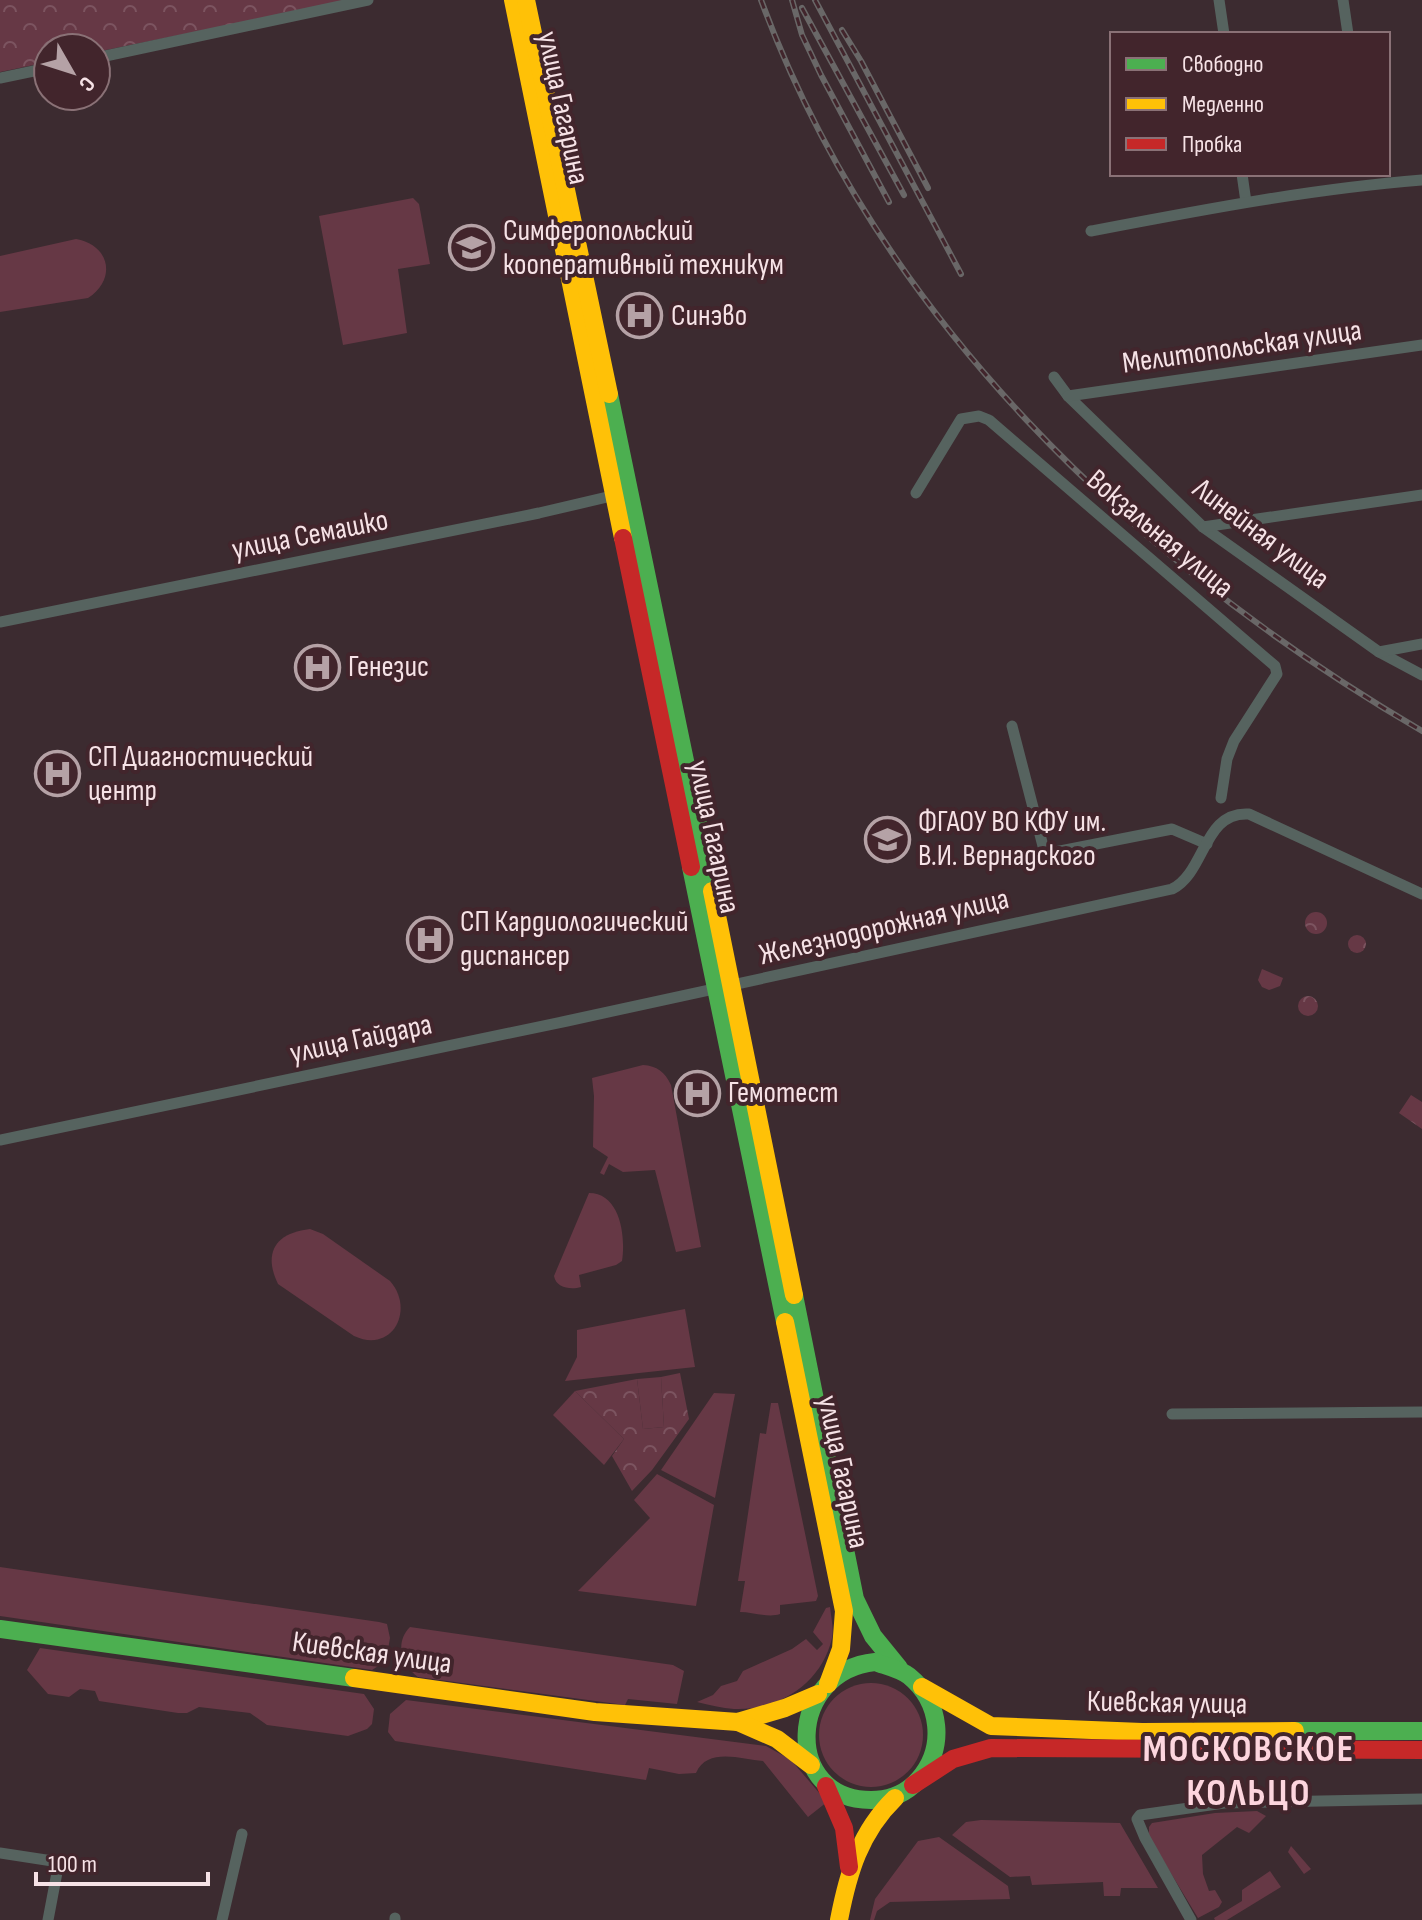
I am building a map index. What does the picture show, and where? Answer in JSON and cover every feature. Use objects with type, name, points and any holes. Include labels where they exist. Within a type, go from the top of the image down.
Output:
[{"type":"main road","name":"улица Гагарина","points":[[513,0],[622,493],[685,755],[724,987],[844,1611],[843,1642],[836,1670],[823,1689]]},
{"type":"main road","name":"улица Гагарина","points":[[526,0],[622,493]]},
{"type":"main road","name":"улица Гагарина","points":[[724,987],[855,1599],[873,1636],[899,1668]]},
{"type":"main road","name":"Киевская улица","points":[[0,1629],[595,1712],[738,1722],[777,1739],[812,1766]]},
{"type":"main road","points":[[839,1920],[849,1867],[869,1825],[880,1810],[913,1785],[932,1761],[938,1735],[933,1705],[922,1687],[899,1668],[875,1662],[839,1672],[823,1689],[809,1716],[805,1733],[806,1750],[812,1766],[837,1806],[844,1828],[849,1867]]},
{"type":"main road","name":"Киевская улица","points":[[922,1687],[991,1726],[1159,1732],[1422,1731]]},
{"type":"main road","name":"Киевская улица","points":[[738,1722],[785,1708],[823,1689]]},
{"type":"main road","name":"Киевская улица","points":[[913,1785],[953,1759],[991,1748],[1422,1750]]},
{"type":"main road","points":[[825,1783],[859,1801],[878,1801],[897,1796]]},
{"type":"street","points":[[112,55],[368,0]]},
{"type":"street","points":[[1219,0],[1224,32]]},
{"type":"street","points":[[1343,0],[1348,32]]},
{"type":"street","points":[[0,78],[32,71]]},
{"type":"street","points":[[1242,176],[1246,202]]},
{"type":"street","points":[[1091,231],[1371,179],[1422,180]]},
{"type":"street","name":"Мелитопольская улица","points":[[1068,396],[1422,345]]},
{"type":"street","name":"Линейная улица","points":[[1054,377],[1068,396],[1203,527],[1379,652],[1422,675]]},
{"type":"street","name":"Вокзальная улица","points":[[916,493],[961,419],[979,416],[989,420],[1275,666],[1277,674],[1234,741],[1227,759],[1221,798]]},
{"type":"street","name":"улица Семашко","points":[[0,622],[539,513],[622,493]]},
{"type":"street","points":[[1203,527],[1422,495]]},
{"type":"street","points":[[1379,652],[1422,644]]},
{"type":"street","points":[[1012,726],[1045,854],[1172,829],[1207,844]]},
{"type":"street","name":"Железнодорожная улица","points":[[724,987],[1172,889],[1186,879],[1223,820],[1231,815],[1249,814],[1422,894]]},
{"type":"street","name":"улица Гайдара","points":[[0,1140],[724,987]]},
{"type":"street","points":[[1172,1414],[1422,1412]]},
{"type":"street","points":[[1191,1920],[1145,1838],[1137,1819],[1140,1815],[1224,1803],[1422,1799]]},
{"type":"street","points":[[222,1920],[242,1834]]},
{"type":"street","points":[[0,1853],[59,1862],[48,1920]]},
{"type":"green space","points":[[0,0],[352,0],[112,49],[112,32],[32,32],[32,65],[0,72]]},
{"type":"green space","points":[[413,198],[419,204],[430,264],[398,269],[407,333],[343,345],[319,216]]},
{"type":"green space","points":[[76,239],[96,248],[106,264],[103,282],[97,290],[88,298],[0,312],[0,256]]},
{"type":"green space","points":[[1316,912],[1324,915],[1327,923],[1324,931],[1316,934],[1308,931],[1305,923],[1308,915]]},
{"type":"green space","points":[[1357,935],[1366,944],[1357,953],[1348,944]]},
{"type":"green space","points":[[1262,969],[1283,978],[1280,986],[1269,990],[1262,987],[1258,980]]},
{"type":"green space","points":[[1304,996],[1312,996],[1318,1006],[1312,1016],[1304,1016],[1298,1010],[1298,1002]]},
{"type":"green space","points":[[643,1065],[660,1070],[671,1085],[701,1247],[676,1252],[655,1170],[623,1172],[609,1164],[604,1175],[600,1173],[608,1157],[593,1147],[592,1078]]},
{"type":"green space","points":[[1411,1095],[1422,1102],[1422,1129],[1399,1113]]},
{"type":"green space","points":[[589,1193],[608,1200],[619,1218],[623,1240],[622,1261],[579,1275],[581,1287],[564,1287],[554,1276]]},
{"type":"green space","points":[[310,1229],[323,1234],[390,1281],[397,1292],[400,1315],[389,1334],[368,1340],[354,1336],[278,1284],[272,1263],[275,1246],[288,1235]]},
{"type":"green space","points":[[685,1309],[695,1367],[565,1381],[577,1357],[577,1330]]},
{"type":"green space","points":[[680,1373],[689,1419],[652,1470],[632,1491],[612,1456],[624,1439],[575,1391],[637,1379],[643,1429],[664,1427],[661,1377]]},
{"type":"green space","points":[[661,1377],[664,1427],[643,1429],[637,1379]]},
{"type":"green space","points":[[575,1391],[624,1439],[604,1465],[553,1415]]},
{"type":"green space","points":[[714,1393],[735,1394],[715,1498],[661,1470]]},
{"type":"green space","points":[[771,1403],[778,1403],[818,1596],[816,1601],[780,1605],[780,1614],[771,1615],[740,1612],[745,1581],[738,1581],[760,1433],[766,1434]]},
{"type":"green space","points":[[657,1474],[714,1505],[696,1606],[578,1591],[650,1518],[634,1500]]},
{"type":"green space","points":[[0,1567],[379,1622],[387,1624],[390,1638],[386,1661],[372,1670],[0,1616]]},
{"type":"green space","points":[[830,1607],[833,1634],[827,1654],[819,1668],[796,1691],[767,1705],[751,1708],[729,1709],[697,1702],[713,1695],[721,1686],[737,1681],[743,1671],[792,1649],[806,1639],[817,1650],[823,1644],[813,1632],[826,1608]]},
{"type":"green space","points":[[410,1627],[673,1665],[684,1671],[677,1704],[628,1699],[625,1705],[418,1677],[408,1667],[402,1654],[402,1640]]},
{"type":"green space","points":[[40,1648],[364,1694],[374,1709],[372,1724],[348,1736],[267,1725],[250,1713],[199,1707],[187,1713],[178,1713],[99,1701],[95,1691],[80,1689],[69,1697],[48,1694],[27,1670]]},
{"type":"green space","points":[[871,1683],[891,1687],[908,1698],[919,1715],[923,1735],[919,1755],[908,1772],[891,1783],[871,1787],[851,1783],[834,1772],[823,1755],[819,1735],[823,1715],[834,1698],[851,1687]]},
{"type":"green space","points":[[406,1700],[766,1746],[791,1760],[827,1802],[808,1817],[763,1761],[745,1758],[716,1757],[701,1765],[696,1773],[679,1774],[649,1768],[646,1780],[395,1741],[388,1732],[390,1714]]},
{"type":"green space","points":[[1257,1811],[1266,1816],[1249,1833],[1237,1827],[1202,1855],[1203,1874],[1209,1891],[1215,1890],[1222,1902],[1219,1907],[1198,1918],[1149,1837],[1149,1827],[1152,1823],[1215,1813]]},
{"type":"green space","points":[[966,1822],[1120,1823],[1158,1888],[1121,1888],[1120,1896],[1104,1896],[1103,1882],[1032,1885],[1030,1876],[1010,1877],[952,1835]]},
{"type":"green space","points":[[939,1837],[1008,1886],[1010,1899],[890,1902],[877,1911],[874,1920],[870,1920],[875,1899],[918,1841]]},
{"type":"green space","points":[[1291,1846],[1311,1869],[1304,1874],[1288,1852]]},
{"type":"green space","points":[[1270,1871],[1281,1887],[1227,1920],[1215,1920],[1242,1901],[1242,1890]]},
{"type":"railway","points":[[761,0],[811,116],[873,224],[946,326],[1028,421],[1118,509],[1214,590],[1316,664],[1422,731]]},
{"type":"railway","points":[[792,0],[802,35],[821,75],[889,202]]},
{"type":"railway","points":[[815,0],[961,274]]},
{"type":"railway","points":[[802,8],[904,195]]},
{"type":"railway","points":[[842,30],[928,188]]},
{"type":"traffic: fast","points":[[609,394],[712,891]]},
{"type":"traffic: fast","points":[[691,867],[785,1322]]},
{"type":"traffic: fast","points":[[794,1295],[855,1599],[873,1636],[899,1668]]},
{"type":"traffic: fast","points":[[0,1629],[354,1678]]},
{"type":"traffic: fast","points":[[875,1662],[909,1676],[920,1687],[933,1712],[936,1740],[928,1767],[909,1789],[885,1799],[871,1800],[842,1794],[822,1780],[810,1759],[807,1734],[812,1710],[825,1687],[846,1671],[875,1662]]},
{"type":"traffic: fast","points":[[1295,1731],[1422,1731]]},
{"type":"traffic: slow","points":[[513,0],[623,538]]},
{"type":"traffic: slow","points":[[526,0],[609,394]]},
{"type":"traffic: slow","points":[[712,891],[794,1295]]},
{"type":"traffic: slow","points":[[785,1322],[844,1611],[841,1649],[828,1684]]},
{"type":"traffic: slow","points":[[354,1678],[595,1712],[738,1722],[818,1694]]},
{"type":"traffic: slow","points":[[922,1687],[991,1726],[1142,1732],[1295,1731]]},
{"type":"traffic: slow","points":[[738,1722],[777,1739],[811,1765]]},
{"type":"traffic: slow","points":[[839,1920],[857,1854],[873,1825],[895,1798]]},
{"type":"traffic: jam","points":[[623,538],[691,867]]},
{"type":"traffic: jam","points":[[913,1785],[953,1759],[991,1748],[1422,1750]]},
{"type":"traffic: jam","points":[[826,1786],[844,1828],[849,1867]]},
{"type":"place","name":"Симферопольский кооперативный техникум","points":[[472,248]]},
{"type":"place","name":"Синэво","points":[[640,316]]},
{"type":"place","name":"Генезис","points":[[317,667]]},
{"type":"place","name":"СП Диагностический центр","points":[[57,774]]},
{"type":"place","name":"ФГАОУ ВО КФУ им. В.И. Вернадского","points":[[887,839]]},
{"type":"place","name":"СП Кардиологический диспансер","points":[[429,939]]},
{"type":"place","name":"Гемотест","points":[[697,1093]]},
{"type":"district","name":"МОСКОВСКОЕ КОЛЬЦО","points":[[1249,1771]]}]
